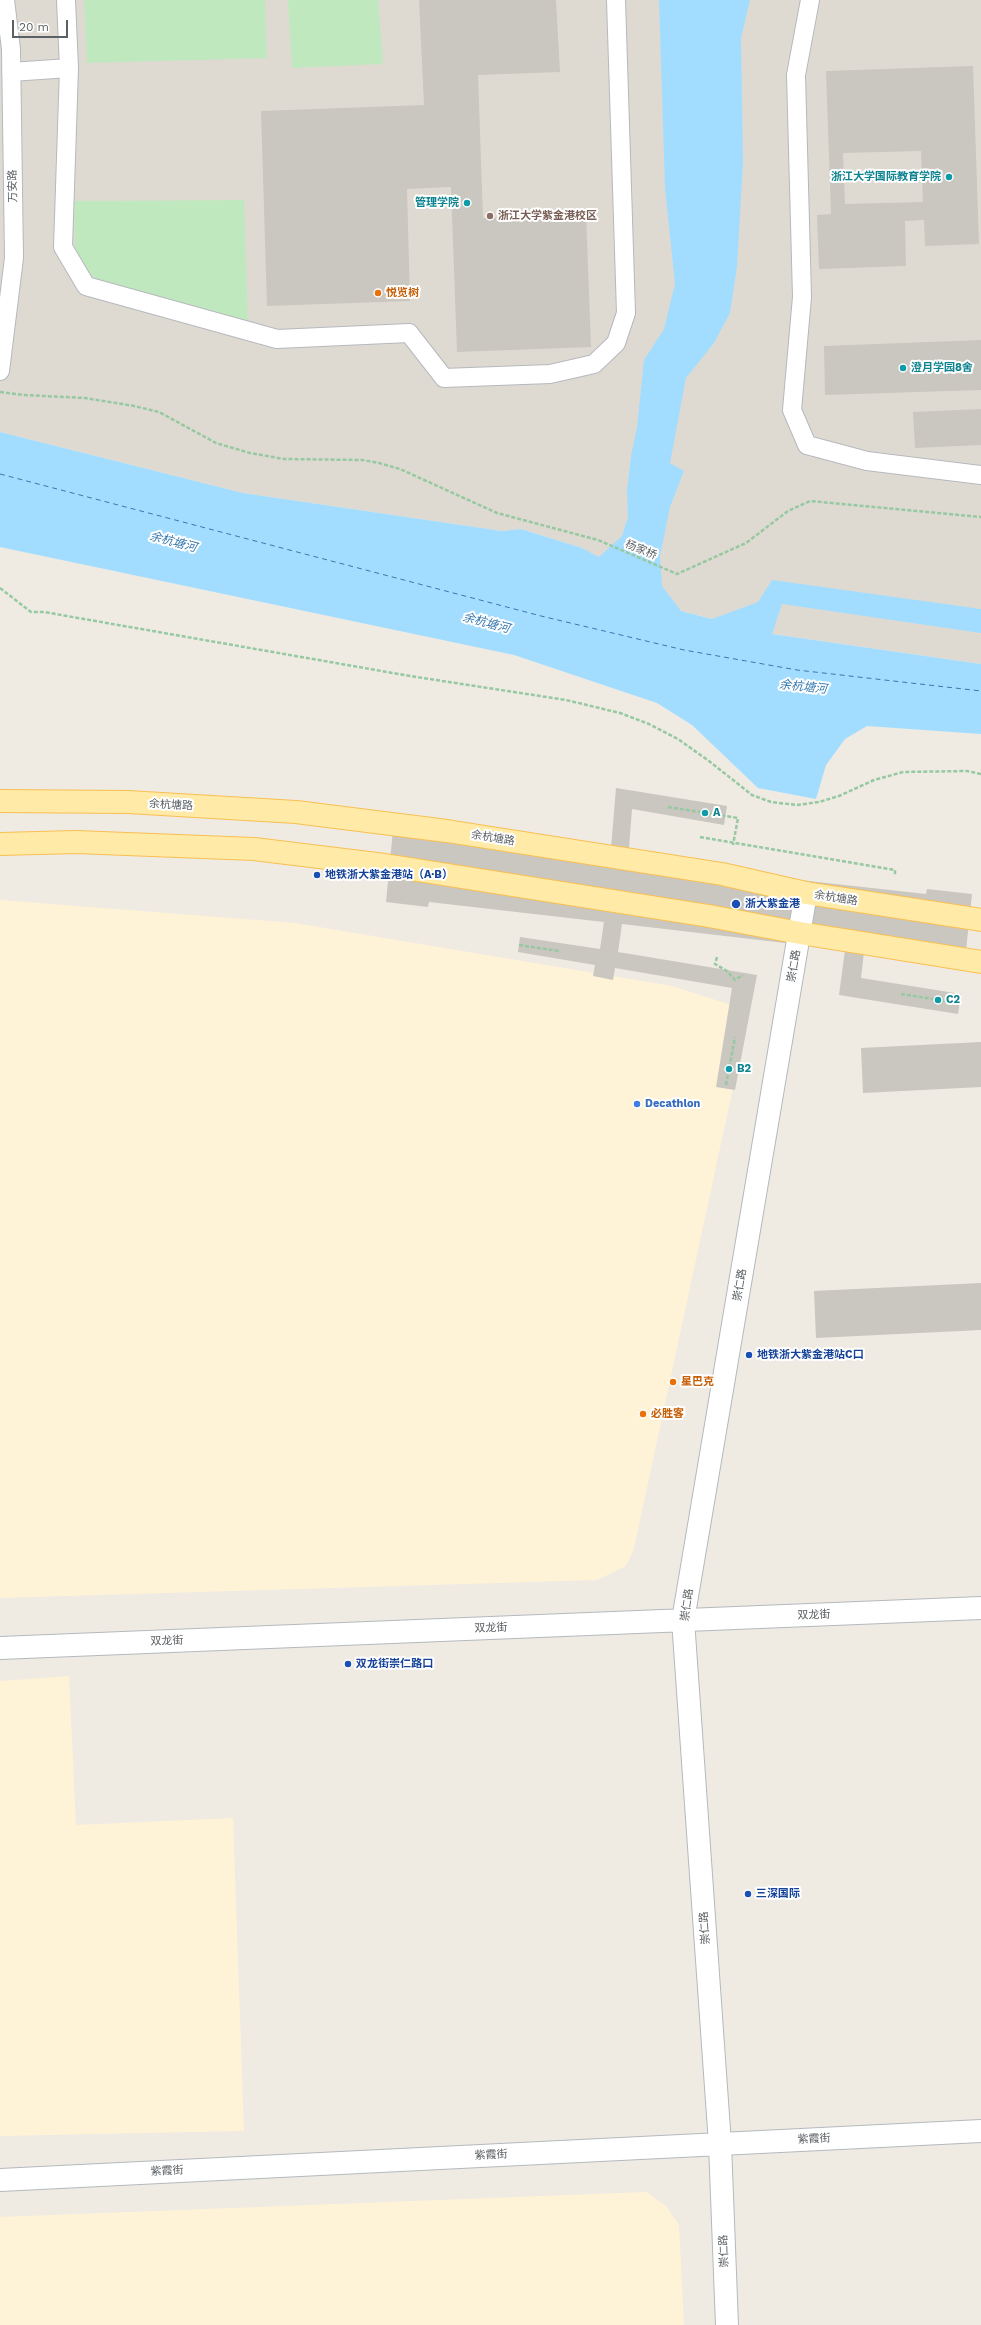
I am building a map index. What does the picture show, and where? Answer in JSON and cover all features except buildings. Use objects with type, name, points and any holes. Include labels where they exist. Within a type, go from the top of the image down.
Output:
[{"type":"main road","name":"余杭塘路","points":[[0,801],[128,802],[296,812],[447,831],[714,873],[806,893],[981,920]]},
{"type":"main road","points":[[0,844],[76,842],[254,849],[393,866],[709,916],[800,933],[981,962]]},
{"type":"street","name":"万安路","points":[[0,371],[14,258],[11,72],[5,0]]},
{"type":"street","points":[[66,0],[69,68],[63,247],[86,286],[277,339],[409,333],[444,378],[550,374],[594,364],[616,343],[626,313],[616,0]]},
{"type":"street","points":[[810,0],[796,75],[802,298],[792,410],[807,445],[867,461],[981,475]]},
{"type":"street","points":[[11,72],[69,68]]},
{"type":"street","name":"崇仁路","points":[[727,2325],[720,2144],[683,1620],[806,893]]},
{"type":"street","name":"双龙街","points":[[0,1648],[981,1608]]},
{"type":"street","name":"紫霞街","points":[[0,2180],[981,2131]]},
{"type":"path","name":"杨家桥","points":[[0,392],[23,395],[85,398],[134,406],[159,412],[216,443],[250,453],[284,459],[363,460],[379,463],[400,469],[498,513],[598,540],[677,574],[746,544],[788,511],[810,501],[981,517]]},
{"type":"path","points":[[0,588],[31,612],[44,612],[402,675],[566,700],[620,713],[649,724],[678,739],[752,795],[771,802],[797,804],[819,802],[839,796],[874,780],[902,772],[968,771],[981,774]]},
{"type":"path","points":[[668,807],[738,818],[733,844]]},
{"type":"path","points":[[700,837],[733,844],[895,870],[895,875]]},
{"type":"path","points":[[519,945],[559,951]]},
{"type":"path","points":[[717,957],[715,964],[727,971],[735,980],[743,975]]},
{"type":"path","points":[[901,994],[959,1003]]},
{"type":"path","points":[[726,1085],[735,1037]]},
{"type":"shaded area","name":"浙江大学紫金港校区","points":[[0,0],[981,0],[981,664],[772,634],[681,611],[582,548],[521,529],[502,531],[243,493],[0,432]]},
{"type":"shaded area","points":[[0,900],[295,923],[672,986],[731,1005],[743,1041],[634,1548],[626,1566],[597,1580],[0,1598]]},
{"type":"shaded area","points":[[69,1676],[76,1825],[233,1818],[244,2131],[0,2136],[0,1681]]},
{"type":"shaded area","points":[[646,2192],[666,2206],[679,2225],[684,2325],[0,2325],[0,2217]]},
{"type":"green space","points":[[84,0],[265,0],[267,58],[87,63]]},
{"type":"green space","points":[[288,0],[378,0],[383,64],[292,68]]},
{"type":"green space","points":[[244,200],[248,321],[96,280],[82,266],[75,251],[74,201]]},
{"type":"water","name":"余杭塘河","points":[[659,0],[750,0],[741,38],[743,162],[737,267],[730,313],[714,343],[686,378],[670,463],[684,471],[670,507],[660,556],[662,586],[681,611],[712,619],[758,602],[772,580],[981,609],[981,633],[782,604],[772,634],[981,664],[981,734],[867,726],[845,739],[826,765],[816,799],[758,788],[692,725],[657,703],[514,655],[0,547],[0,432],[243,493],[502,531],[521,529],[582,548],[599,557],[622,536],[628,517],[627,491],[631,456],[637,427],[644,360],[664,329],[675,284],[665,188]]},
{"type":"ferry route","points":[[0,474],[541,616],[684,650],[797,670],[981,691]]},
{"type":"place","name":"浙江大学国际教育学院","points":[[949,177]]},
{"type":"place","name":"管理学院","points":[[467,203]]},
{"type":"place","name":"浙江大学紫金港校区","points":[[490,216]]},
{"type":"place","name":"悦览树","points":[[378,293]]},
{"type":"place","name":"澄月学园8舍","points":[[903,368]]},
{"type":"place","name":"A","points":[[705,813]]},
{"type":"place","name":"地铁浙大紫金港站（A·B）","points":[[317,875]]},
{"type":"place","name":"浙大紫金港","points":[[736,904]]},
{"type":"place","name":"C2","points":[[938,1000]]},
{"type":"place","name":"B2","points":[[729,1069]]},
{"type":"place","name":"Decathlon","points":[[637,1104]]},
{"type":"place","name":"地铁浙大紫金港站C口","points":[[749,1355]]},
{"type":"place","name":"星巴克","points":[[673,1382]]},
{"type":"place","name":"必胜客","points":[[643,1414]]},
{"type":"place","name":"双龙街崇仁路口","points":[[348,1664]]},
{"type":"place","name":"三深国际","points":[[748,1894]]}]
